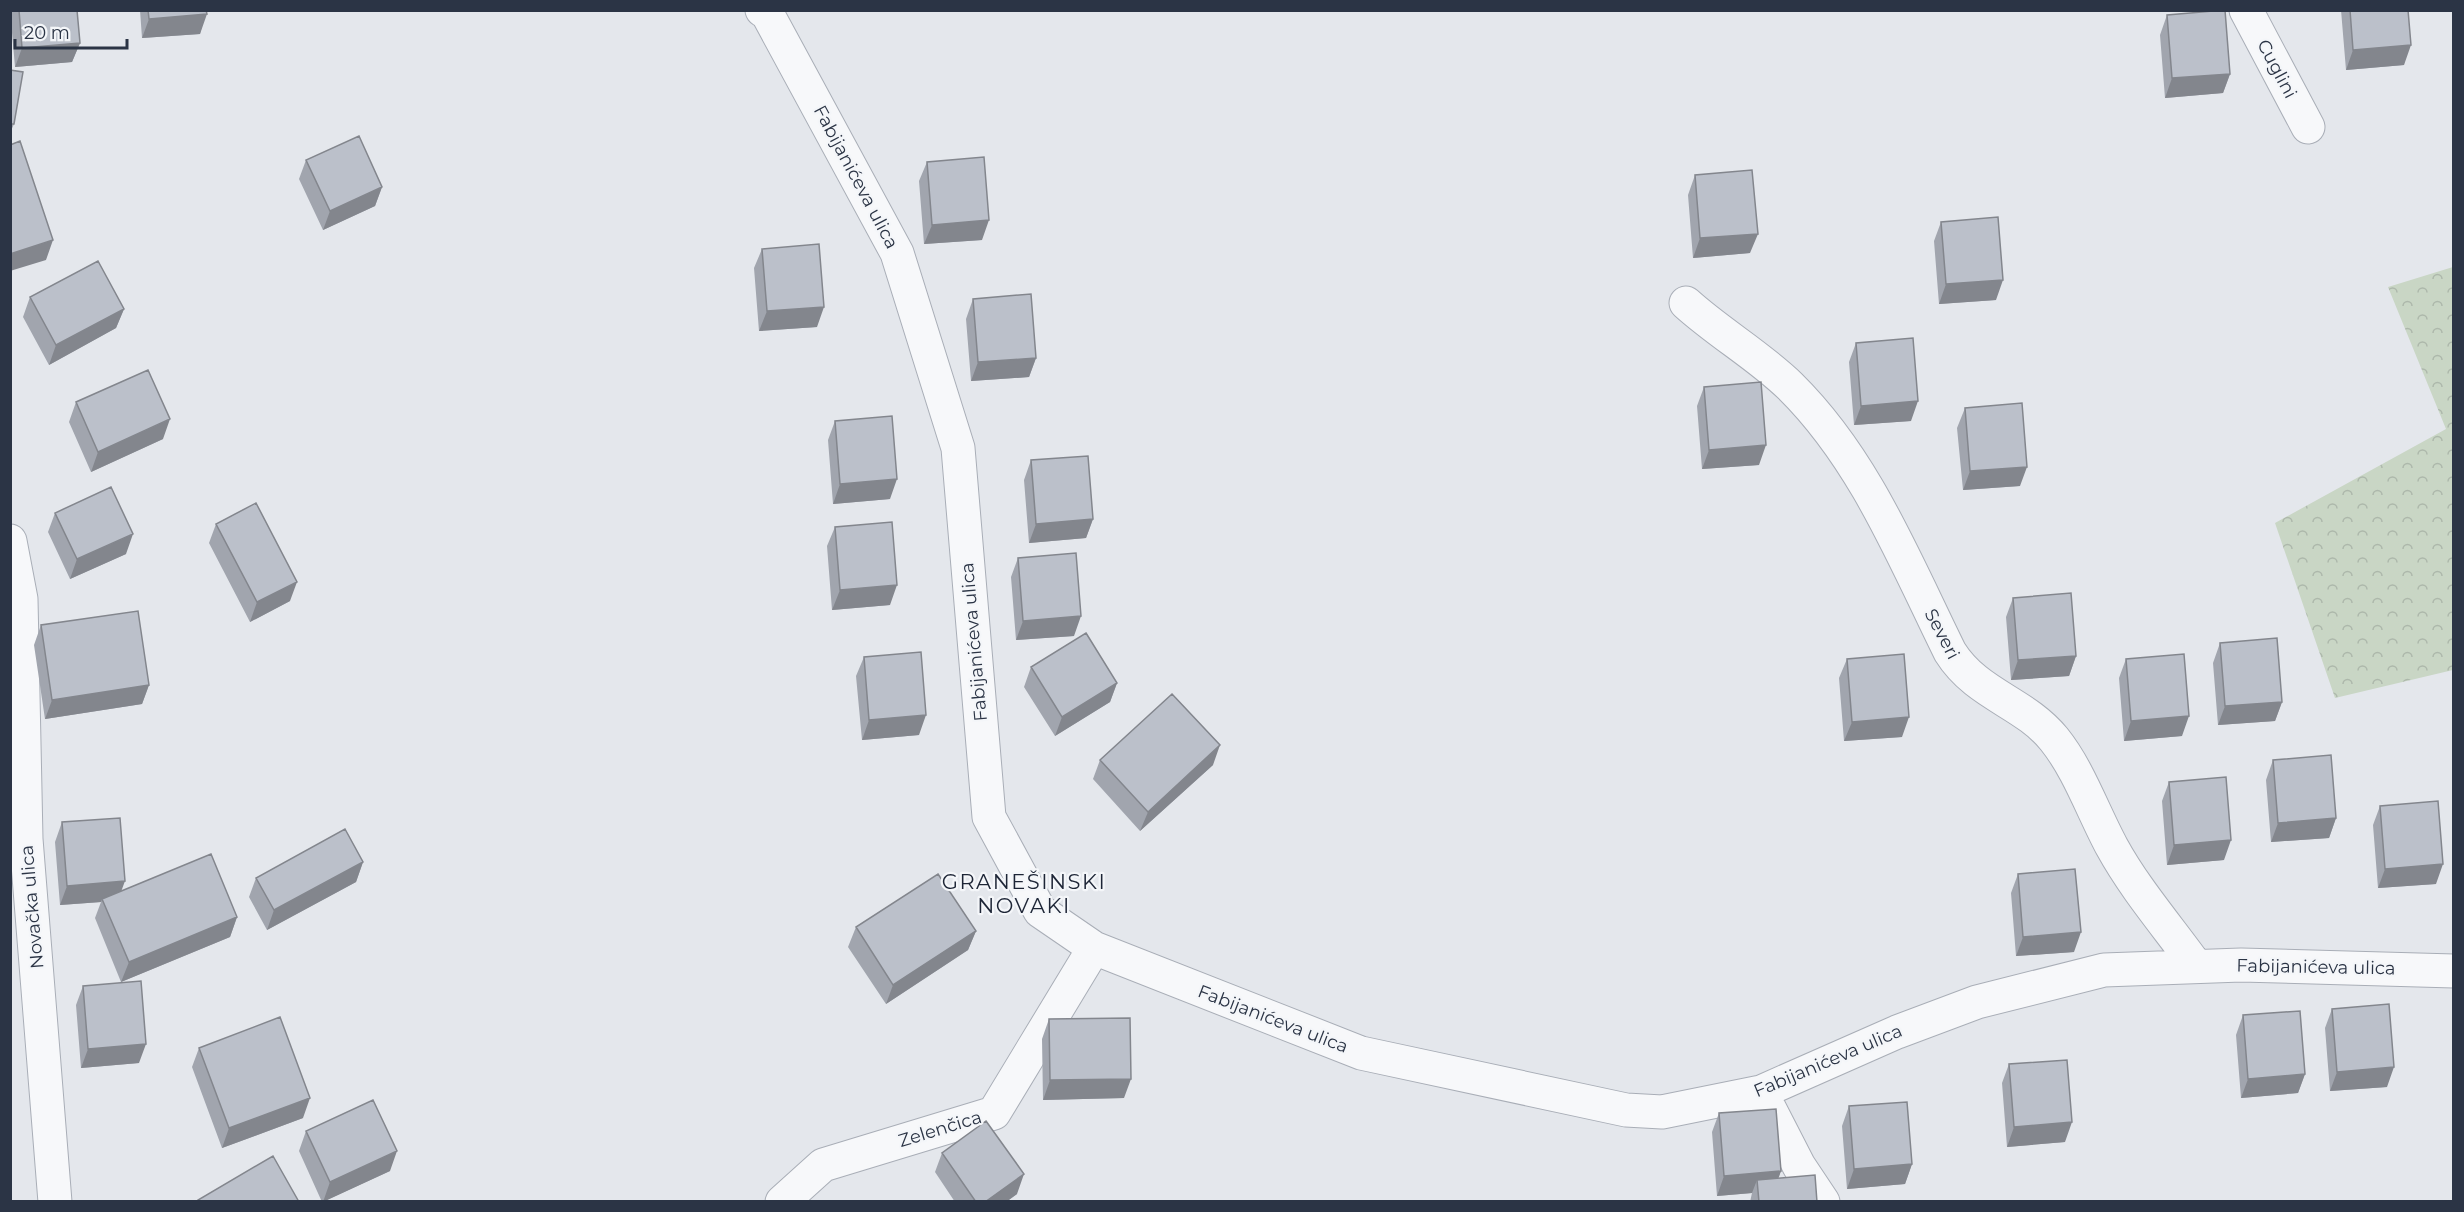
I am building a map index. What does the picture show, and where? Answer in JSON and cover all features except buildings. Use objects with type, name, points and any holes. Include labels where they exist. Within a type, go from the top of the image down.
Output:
[{"type":"street","name":"Cuglini","points":[[2246,10],[2308,128]]},
{"type":"street","name":"Fabijanićeva ulica","points":[[766,11],[897,253],[958,448],[989,817],[1041,911],[1094,948],[1361,1053],[1626,1110],[1662,1112],[1761,1092],[1897,1032],[1977,1002],[2104,970],[2241,965],[2454,970]]},
{"type":"street","name":"Severi","points":[[1686,303],[1711,326],[1754,356],[1789,386],[1821,421],[1856,468],[1884,518],[1960,669],[1978,684],[2040,725],[2054,739],[2067,758],[2127,873],[2196,966]]},
{"type":"street","name":"Novačka ulica","points":[[10,542],[21,599],[26,839],[56,1202]]},
{"type":"street","name":"Zelenčica","points":[[782,1202],[823,1165],[994,1113],[1094,948]]},
{"type":"street","points":[[1761,1092],[1799,1166],[1823,1202]]},
{"type":"green space","points":[[2453,267],[2453,670],[2335,698],[2275,523],[2446,429],[2388,287]]},
{"type":"district","name":"GRANEŠINSKI NOVAKI","points":[[1024,894]]}]
